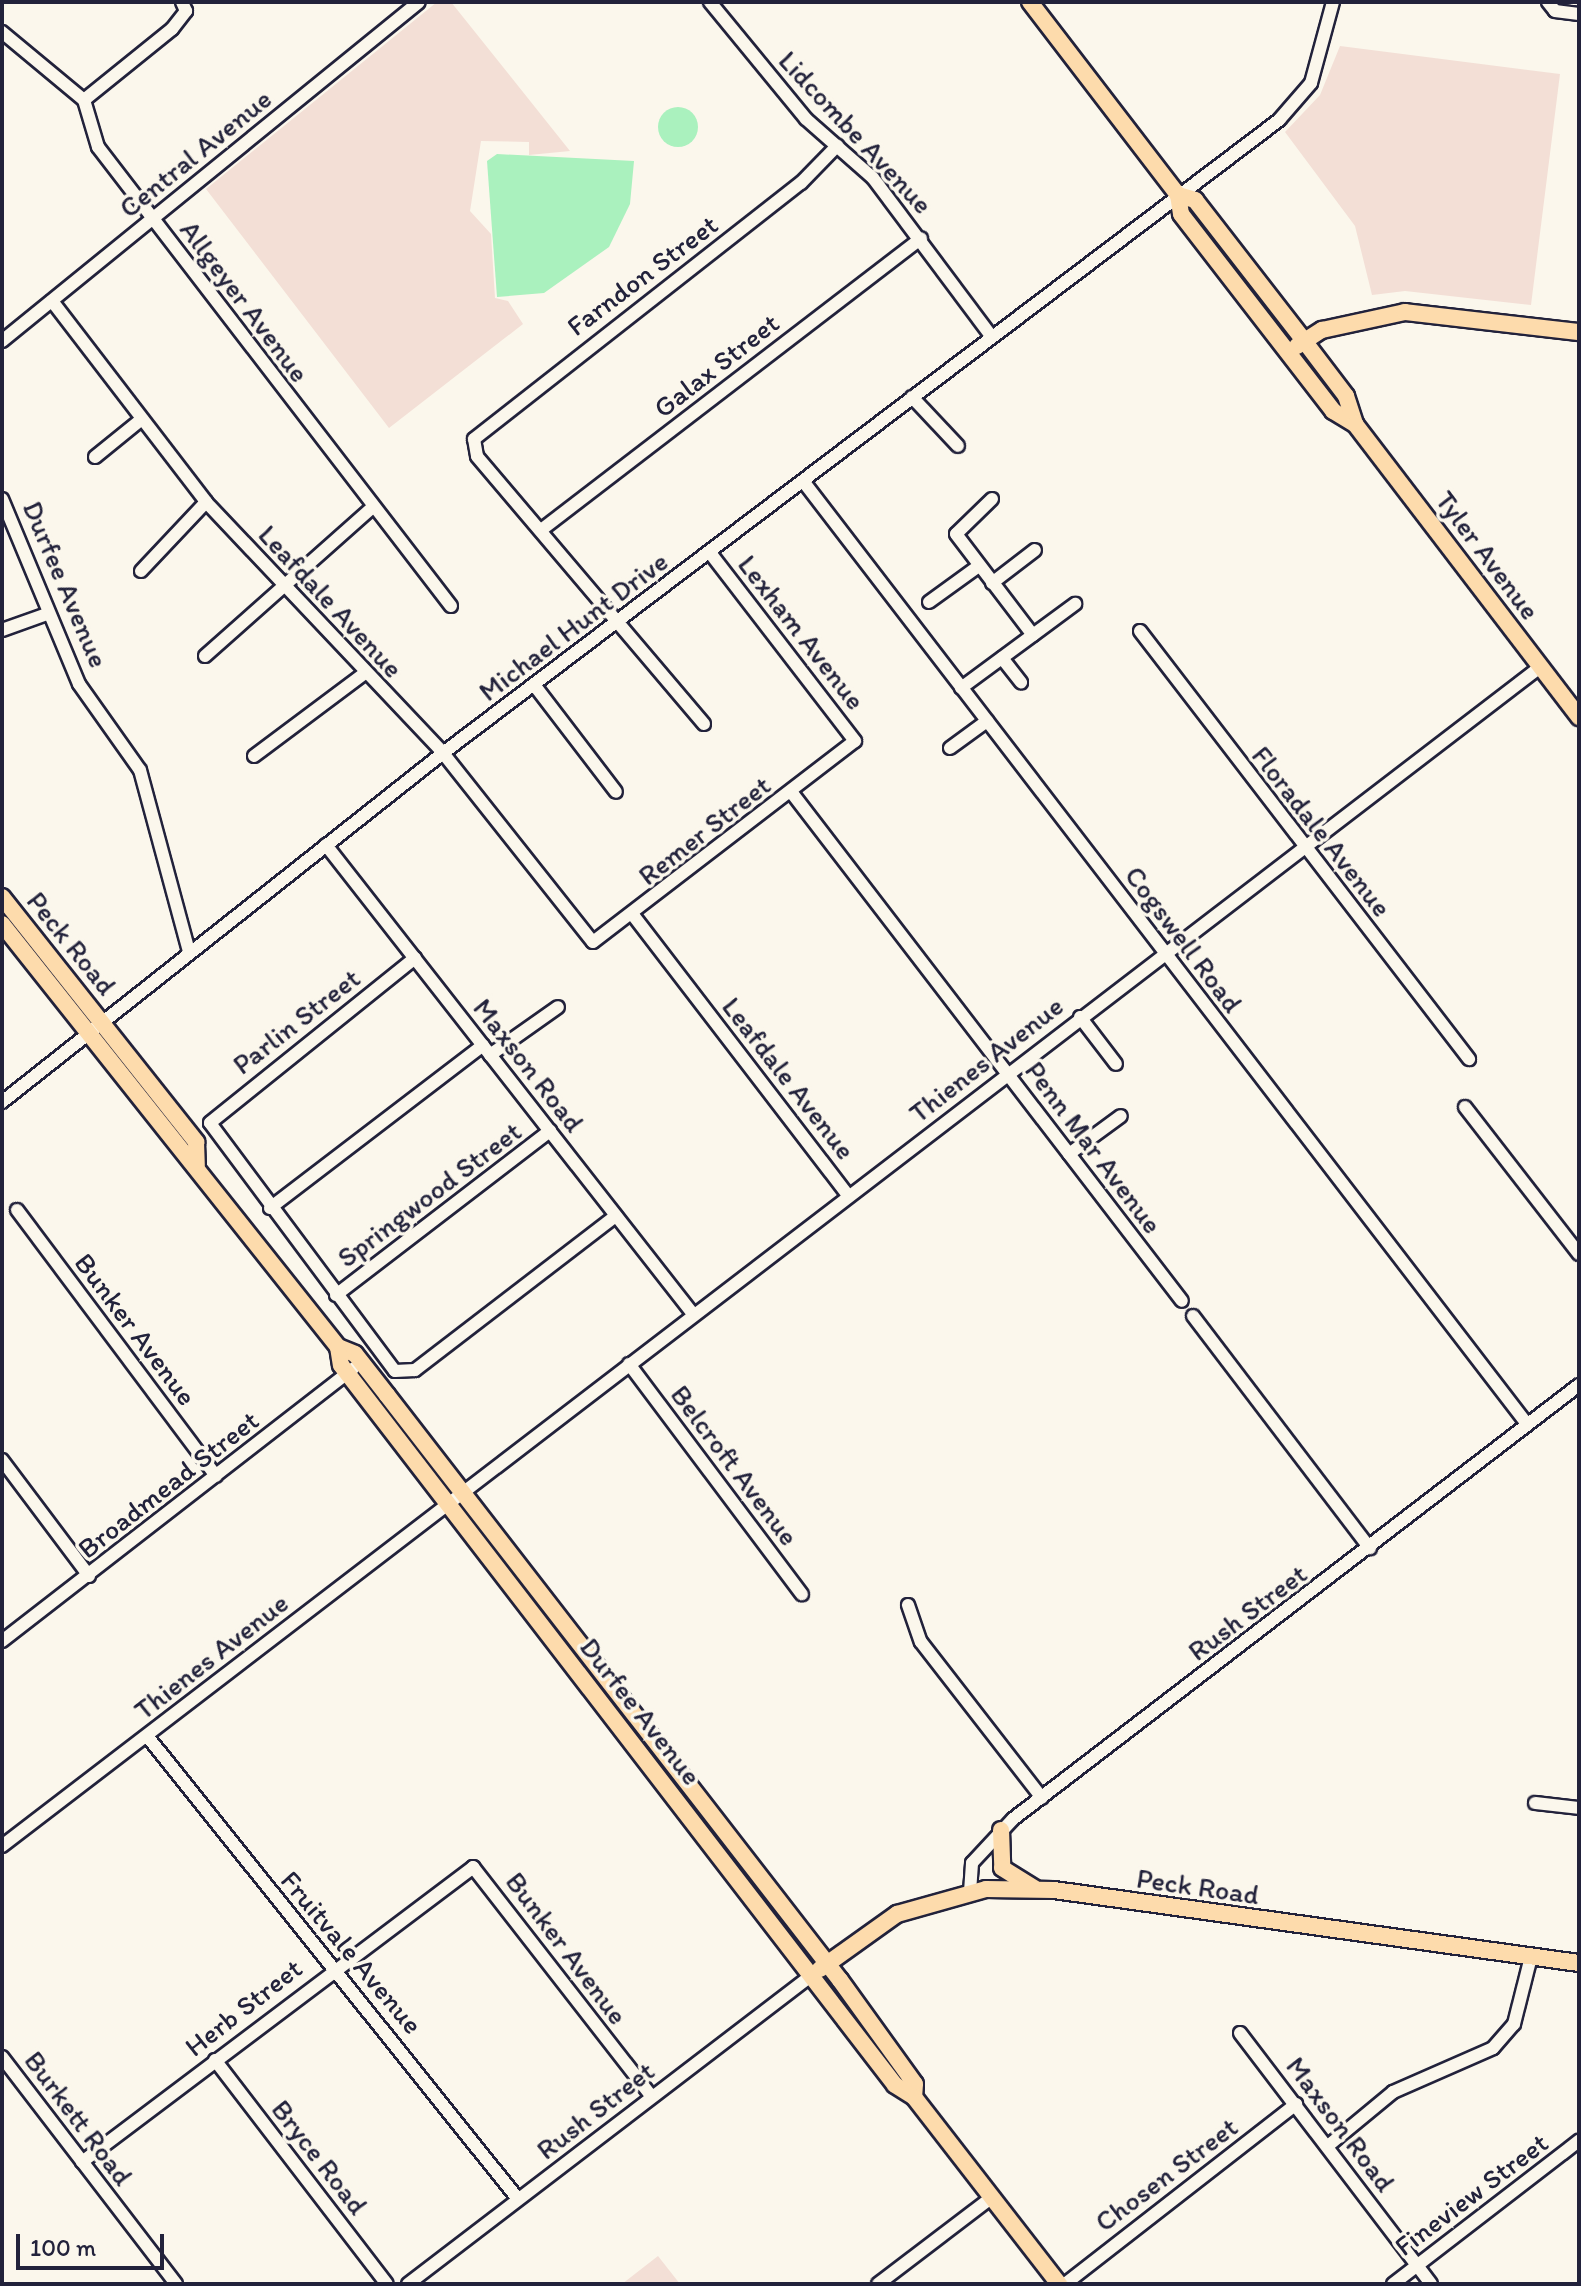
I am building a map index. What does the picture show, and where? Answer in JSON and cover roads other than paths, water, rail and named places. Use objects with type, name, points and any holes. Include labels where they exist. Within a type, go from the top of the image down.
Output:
[{"type":"main road","points":[[1030,2],[1178,195]]},
{"type":"main road","name":"Tyler Avenue","points":[[1355,424],[1333,411],[1290,350],[1181,214],[1178,195],[1195,200],[1305,342],[1346,396],[1355,424],[1579,717]]},
{"type":"main road","points":[[1290,350],[1322,330],[1405,312],[1579,332]]},
{"type":"main road","name":"Peck Road","points":[[2,897],[94,1026]]},
{"type":"main road","name":"Peck Road","points":[[2,924],[94,1026]]},
{"type":"main road","name":"Durfee Avenue","points":[[94,1026],[196,1142],[197,1165],[338,1347],[348,1374],[895,2085],[914,2097],[1059,2284]]},
{"type":"main road","name":"Durfee Avenue","points":[[338,1347],[362,1362],[828,1964],[909,2075],[914,2097]]},
{"type":"main road","points":[[1001,1830],[1002,1868],[1036,1889]]},
{"type":"main road","name":"Peck Road","points":[[812,1975],[897,1914],[970,1892],[1036,1889],[1579,1963]]},
{"type":"street","name":"Central Avenue","points":[[2,341],[419,2]]},
{"type":"street","name":"Lidcombe Avenue","points":[[710,2],[921,238],[991,336]]},
{"type":"street","name":"Michael Hunt Drive","points":[[2,1102],[94,1026],[443,753],[620,622],[991,336],[1279,120],[1311,83],[1333,2]]},
{"type":"street","points":[[1548,3],[1579,14]]},
{"type":"street","points":[[2,32],[84,100],[184,6]]},
{"type":"street","name":"Allgeyer Avenue","points":[[84,100],[98,147],[451,606]]},
{"type":"street","name":"Farndon Street","points":[[541,530],[477,456],[474,439],[801,183],[837,146]]},
{"type":"street","name":"Galax Street","points":[[541,530],[921,238]]},
{"type":"street","name":"Leafdale Avenue","points":[[52,301],[138,422],[282,585],[443,753],[580,931]]},
{"type":"street","points":[[912,397],[958,446]]},
{"type":"street","points":[[95,457],[138,422]]},
{"type":"street","name":"Cogswell Road","points":[[803,481],[1527,1424]]},
{"type":"street","name":"Durfee Avenue","points":[[2,499],[47,614],[79,684],[140,770],[189,951]]},
{"type":"street","points":[[992,499],[956,534],[1033,635]]},
{"type":"street","points":[[141,571],[206,502]]},
{"type":"street","points":[[205,656],[373,507]]},
{"type":"street","points":[[541,530],[704,724]]},
{"type":"street","points":[[992,583],[1035,550]]},
{"type":"street","name":"Lexham Avenue","points":[[710,553],[855,741]]},
{"type":"street","points":[[929,602],[979,566]]},
{"type":"street","points":[[961,688],[1075,604]]},
{"type":"street","points":[[2,630],[47,614]]},
{"type":"street","name":"Floradale Avenue","points":[[1140,631],[1303,847],[1469,1059]]},
{"type":"street","points":[[1002,658],[1021,682]]},
{"type":"street","name":"Thienes Avenue","points":[[2,1846],[1164,952],[1540,667]]},
{"type":"street","points":[[254,756],[365,673]]},
{"type":"street","points":[[535,686],[616,792]]},
{"type":"street","points":[[950,748],[987,721]]},
{"type":"street","name":"Remer Street","points":[[580,931],[593,942],[633,915],[855,741]]},
{"type":"street","name":"Penn Mar Avenue","points":[[792,793],[1182,1301]]},
{"type":"street","name":"Maxson Road","points":[[326,845],[693,1314]]},
{"type":"street","name":"Leafdale Avenue","points":[[633,915],[848,1195]]},
{"type":"street","name":"Parlin Street","points":[[270,1208],[210,1123],[415,958]]},
{"type":"street","points":[[558,1007],[486,1050],[270,1208],[395,1371],[406,1375],[616,1216]]},
{"type":"street","points":[[1080,1017],[1116,1064]]},
{"type":"street","points":[[1465,1107],[1579,1254]]},
{"type":"street","points":[[1069,1154],[1121,1116]]},
{"type":"street","name":"Springwood Street","points":[[336,1295],[550,1131]]},
{"type":"street","name":"Bunker Avenue","points":[[17,1210],[216,1476]]},
{"type":"street","points":[[1193,1316],[1370,1548]]},
{"type":"street","name":"Broadmead Street","points":[[2,1641],[362,1362]]},
{"type":"street","name":"Belcroft Avenue","points":[[629,1364],[802,1594]]},
{"type":"street","name":"Rush Street","points":[[970,1892],[972,1863],[1001,1830],[1579,1385]]},
{"type":"street","points":[[2,1460],[89,1576]]},
{"type":"street","points":[[908,1605],[921,1642],[1042,1798]]},
{"type":"street","name":"Fruitvale Avenue","points":[[147,1736],[518,2199]]},
{"type":"street","points":[[1535,1803],[1579,1808]]},
{"type":"street","name":"Bunker Avenue","points":[[473,1867],[652,2097]]},
{"type":"street","name":"Herb Street","points":[[82,2162],[334,1967],[473,1867]]},
{"type":"street","points":[[1329,2145],[1393,2092],[1493,2048],[1514,2024],[1531,1957]]},
{"type":"street","name":"Rush Street","points":[[408,2284],[812,1975]]},
{"type":"street","name":"Maxson Road","points":[[1240,2033],[1329,2145],[1431,2284]]},
{"type":"street","name":"Burkett Road","points":[[2,2057],[176,2284]]},
{"type":"street","name":"Bryce Road","points":[[215,2060],[387,2284]]},
{"type":"street","name":"Chosen Street","points":[[1065,2284],[1296,2104]]},
{"type":"street","name":"Fineview Street","points":[[1393,2284],[1579,2141]]},
{"type":"street","points":[[878,2284],[992,2197]]}]
